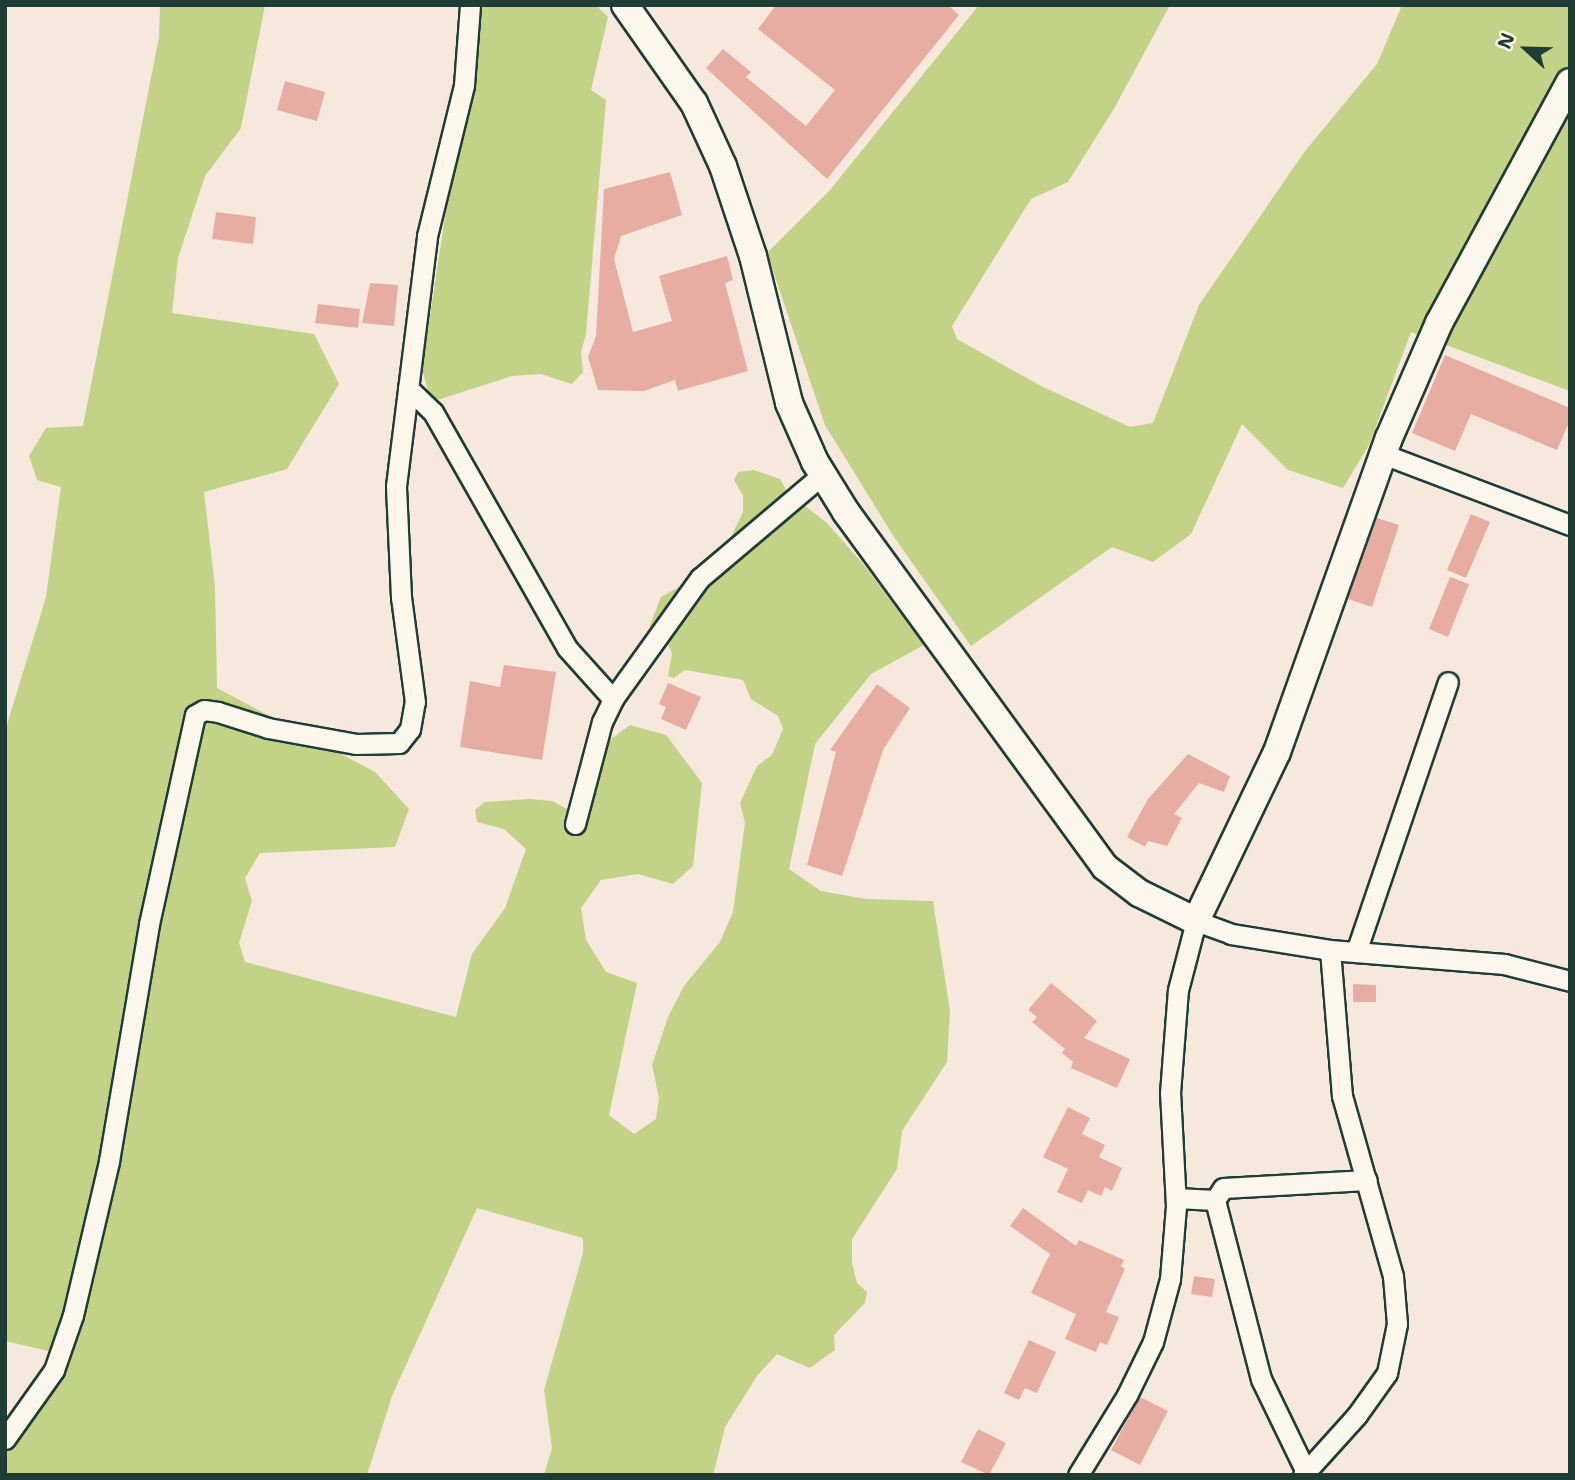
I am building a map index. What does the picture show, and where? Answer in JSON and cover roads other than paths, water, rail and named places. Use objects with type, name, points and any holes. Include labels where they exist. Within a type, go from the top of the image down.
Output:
[{"type":"street","points":[[5,1438],[54,1370],[73,1315],[109,1161],[149,924],[195,715],[204,710],[218,712],[268,728],[356,744],[399,743],[410,729],[415,702],[401,597],[396,486],[427,236],[464,85],[470,5]]},
{"type":"street","points":[[625,5],[694,103],[723,166],[753,256],[789,403],[822,474],[1105,867],[1139,893],[1196,921],[1231,933],[1330,950],[1503,964],[1568,977]]},
{"type":"street","points":[[1078,1475],[1127,1395],[1153,1342],[1170,1279],[1176,1198],[1170,1093],[1178,990],[1196,921],[1277,752],[1383,454],[1439,323],[1570,82]]},
{"type":"street","points":[[408,388],[433,412],[566,648],[613,699]]},
{"type":"street","points":[[1383,454],[1570,525]]},
{"type":"street","points":[[575,824],[602,722],[613,699],[700,578],[822,474]]},
{"type":"street","points":[[1356,952],[1448,682]]},
{"type":"street","points":[[1330,950],[1342,1096],[1367,1180],[1392,1276],[1397,1324],[1387,1373],[1357,1415],[1305,1474],[1261,1379],[1215,1200],[1223,1188],[1367,1180]]},
{"type":"street","points":[[1176,1198],[1215,1200]]}]
